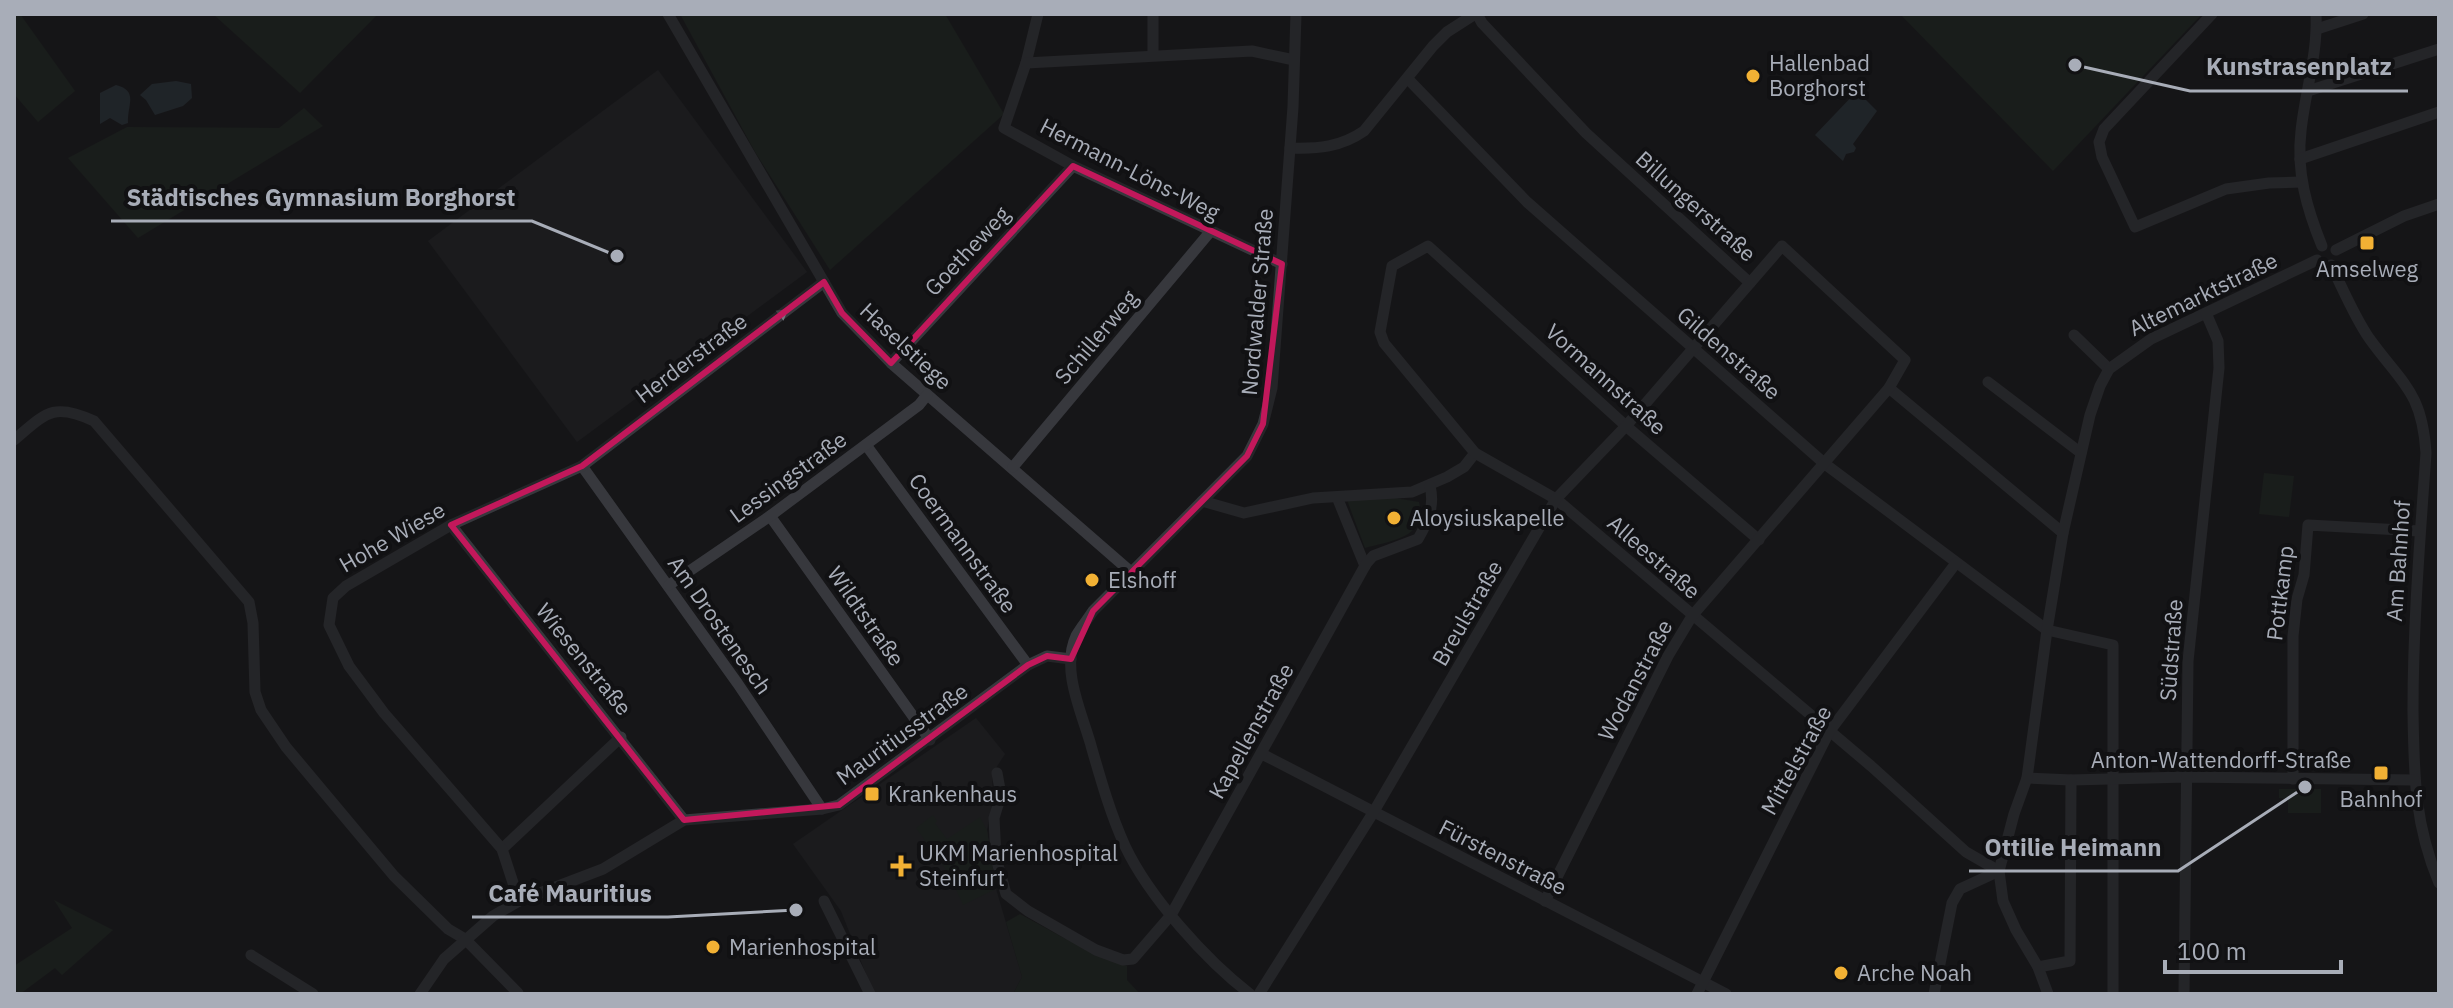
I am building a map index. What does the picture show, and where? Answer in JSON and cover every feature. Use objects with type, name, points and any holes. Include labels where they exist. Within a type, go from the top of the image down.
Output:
[{"type":"street","name":"Haselstiege","points":[[668,14],[850,322],[891,363],[1131,572]]},
{"type":"street","points":[[1038,14],[1026,63],[1252,51],[1294,60]]},
{"type":"street","points":[[1153,14],[1153,55]]},
{"type":"street","name":"Nordwalder Straße","points":[[1071,659],[1077,635],[1093,611],[1247,456],[1263,424],[1272,388],[1282,264],[1296,14]]},
{"type":"street","points":[[1290,148],[1325,148],[1352,140],[1370,126],[1447,32],[1476,14]]},
{"type":"street","name":"Billungerstraße","points":[[1476,14],[1586,133],[1750,283],[1782,246],[1905,360],[1889,388],[1825,464]]},
{"type":"street","points":[[2212,14],[2104,129],[2099,142],[2102,157],[2135,227],[2226,189],[2301,182]]},
{"type":"street","points":[[2316,14],[2317,29],[2300,133],[2300,159],[2301,182],[2322,246]]},
{"type":"street","points":[[2317,29],[2363,14]]},
{"type":"street","points":[[2308,91],[2439,49]]},
{"type":"street","name":"Hermann-Löns-Weg","points":[[1026,63],[1004,128],[1073,166],[1282,264]]},
{"type":"street","name":"Gildenstraße","points":[[1408,79],[1527,202],[1825,464],[2047,630]]},
{"type":"street","points":[[2300,159],[2439,112]]},
{"type":"street","name":"Goetheweg","points":[[891,363],[1073,166]]},
{"type":"street","points":[[2336,250],[2404,216],[2439,204]]},
{"type":"street","name":"Schillerweg","points":[[1013,467],[1210,232]]},
{"type":"street","points":[[2328,245],[2336,250],[2337,257],[2331,265],[2322,265],[2317,260],[2317,251],[2322,246],[2328,245]]},
{"type":"street","name":"Vormannstraße","points":[[1428,246],[1626,426],[1759,540]]},
{"type":"street","name":"Alleestraße","points":[[1428,246],[1392,266],[1380,332],[1384,343],[1475,453],[1556,499],[1966,852],[1999,871]]},
{"type":"street","name":"Altemarktstraße","points":[[2109,369],[2151,339],[2317,260]]},
{"type":"street","name":"Am Bahnhof","points":[[2331,265],[2367,335],[2406,383],[2417,403],[2424,430],[2426,453],[2413,643],[2414,780],[2422,836],[2439,883]]},
{"type":"street","name":"Herderstraße","points":[[582,466],[824,282]]},
{"type":"street","name":"Breulstraße","points":[[1259,994],[1373,813],[1556,499],[1626,426],[1750,283]]},
{"type":"street","name":"Südstraße","points":[[2184,994],[2188,661],[2219,368],[2218,341],[2206,313]]},
{"type":"street","points":[[2048,994],[2038,967],[2003,901],[1999,871],[2027,778],[2063,533],[2090,415],[2109,369],[2074,335]]},
{"type":"street","points":[[1988,382],[2081,453]]},
{"type":"street","points":[[1889,388],[2063,533]]},
{"type":"street","name":"Lessingstraße","points":[[669,585],[770,516],[919,405],[927,395]]},
{"type":"street","points":[[14,440],[40,417],[58,411],[72,411],[94,421],[249,602],[253,623],[255,692],[261,710],[286,747],[394,876],[448,929],[465,939],[518,993]]},
{"type":"street","name":"Coermannstraße","points":[[866,445],[1028,665]]},
{"type":"street","points":[[1202,501],[1244,513],[1313,498],[1412,492],[1464,467],[1475,453]]},
{"type":"street","name":"Wodanstraße","points":[[1545,901],[1668,656],[1692,616],[1825,464]]},
{"type":"street","name":"Hohe Wiese","points":[[519,901],[502,849],[384,713],[349,666],[329,625],[333,598],[346,586],[451,525],[582,466]]},
{"type":"street","name":"Am Drostenesch","points":[[582,466],[669,585],[822,809]]},
{"type":"street","points":[[1337,497],[1365,566],[1373,556],[1418,539],[1431,511],[1433,497],[1430,486]]},
{"type":"street","name":"Wildtstraße","points":[[770,516],[930,740]]},
{"type":"street","name":"Wiesenstraße","points":[[451,525],[684,820]]},
{"type":"street","name":"Pottkamp","points":[[2293,779],[2293,636],[2297,599],[2304,575],[2308,525],[2420,531]]},
{"type":"street","name":"Mittelstraße","points":[[1700,988],[1829,732],[1956,563]]},
{"type":"street","name":"Kapellenstraße","points":[[997,773],[1001,795],[994,818],[996,858],[1006,894],[1096,950],[1123,960],[1133,959],[1171,915],[1365,566]]},
{"type":"street","points":[[2047,630],[2113,645],[2113,994]]},
{"type":"street","name":"Mauritiusstraße","points":[[420,994],[444,959],[465,939],[493,916],[519,901],[603,869],[684,820],[839,805],[1028,665],[1047,656],[1071,659]]},
{"type":"street","points":[[1071,659],[1073,686],[1120,833],[1138,870],[1171,915],[1250,994]]},
{"type":"street","points":[[502,849],[621,737]]},
{"type":"street","name":"Fürstenstraße","points":[[1262,754],[1545,901],[1700,988],[1726,994]]},
{"type":"street","name":"Anton-Wattendorff-Straße","points":[[2027,778],[2414,780]]},
{"type":"street","points":[[2038,967],[2070,961],[2071,780]]},
{"type":"street","points":[[1934,994],[1952,903],[1960,889],[1999,871]]},
{"type":"street","points":[[824,901],[870,994]]},
{"type":"street","points":[[251,955],[313,994]]},
{"type":"highlighted area","points":[[1073,166],[1282,264],[1263,424],[1247,456],[1093,611],[1071,659],[1047,656],[1028,665],[839,805],[684,820],[451,525],[582,466],[824,282],[842,313],[891,363]]},
{"type":"shaded area","points":[[14,14],[20,14],[75,91],[38,122],[14,94]]},
{"type":"shaded area","points":[[213,14],[378,14],[300,93]]},
{"type":"shaded area","points":[[680,14],[945,14],[1004,114],[830,270],[755,152]]},
{"type":"shaded area","points":[[1900,14],[2202,14],[2053,171]]},
{"type":"shaded area","points":[[658,70],[807,272],[577,442],[428,241]]},
{"type":"shaded area","points":[[176,81],[191,84],[192,98],[183,106],[155,115],[140,95],[152,84]]},
{"type":"shaded area","points":[[116,85],[130,95],[128,123],[122,125],[110,118],[100,124],[100,93]]},
{"type":"shaded area","points":[[1857,91],[1877,111],[1853,144],[1856,148],[1854,152],[1846,154],[1843,161],[1815,135]]},
{"type":"shaded area","points":[[304,108],[323,126],[138,238],[68,158],[127,127],[279,128]]},
{"type":"shaded area","points":[[2264,473],[2294,476],[2289,517],[2259,514]]},
{"type":"shaded area","points":[[1395,498],[1419,502],[1418,523],[1405,536],[1365,548],[1347,500]]},
{"type":"shaded area","name":"UKM Marienhospital Steinfurt","points":[[976,718],[1005,754],[992,774],[993,798],[987,830],[996,889],[1022,977],[1013,994],[874,994],[841,911],[793,844]]},
{"type":"shaded area","points":[[2279,789],[2321,789],[2321,813],[2288,813],[2288,799],[2279,798]]},
{"type":"shaded area","points":[[933,815],[947,839],[980,817],[987,830],[996,889],[963,905],[949,874],[916,828]]},
{"type":"shaded area","points":[[54,900],[113,930],[62,975],[55,968],[16,994],[14,966],[72,928]]},
{"type":"shaded area","points":[[1020,914],[1127,966],[1127,980],[1140,994],[1013,994],[1022,977],[1006,922]]},
{"type":"place","name":"Kunstrasenplatz","points":[[2075,65]]},
{"type":"place","name":"Hallenbad Borghorst","points":[[1753,76]]},
{"type":"place","name":"Amselweg","points":[[2367,243]]},
{"type":"place","name":"Städtisches Gymnasium Borghorst","points":[[617,256]]},
{"type":"place","name":"Aloysiuskapelle","points":[[1394,518]]},
{"type":"place","name":"Elshoff","points":[[1092,580]]},
{"type":"place","name":"Bahnhof","points":[[2381,773]]},
{"type":"place","name":"Ottilie Heimann","points":[[2305,787]]},
{"type":"place","name":"Krankenhaus","points":[[872,794]]},
{"type":"place","name":"UKM Marienhospital Steinfurt","points":[[901,866]]},
{"type":"place","name":"Café Mauritius","points":[[796,910]]},
{"type":"place","name":"Marienhospital","points":[[713,947]]},
{"type":"place","name":"Arche Noah","points":[[1841,973]]}]
